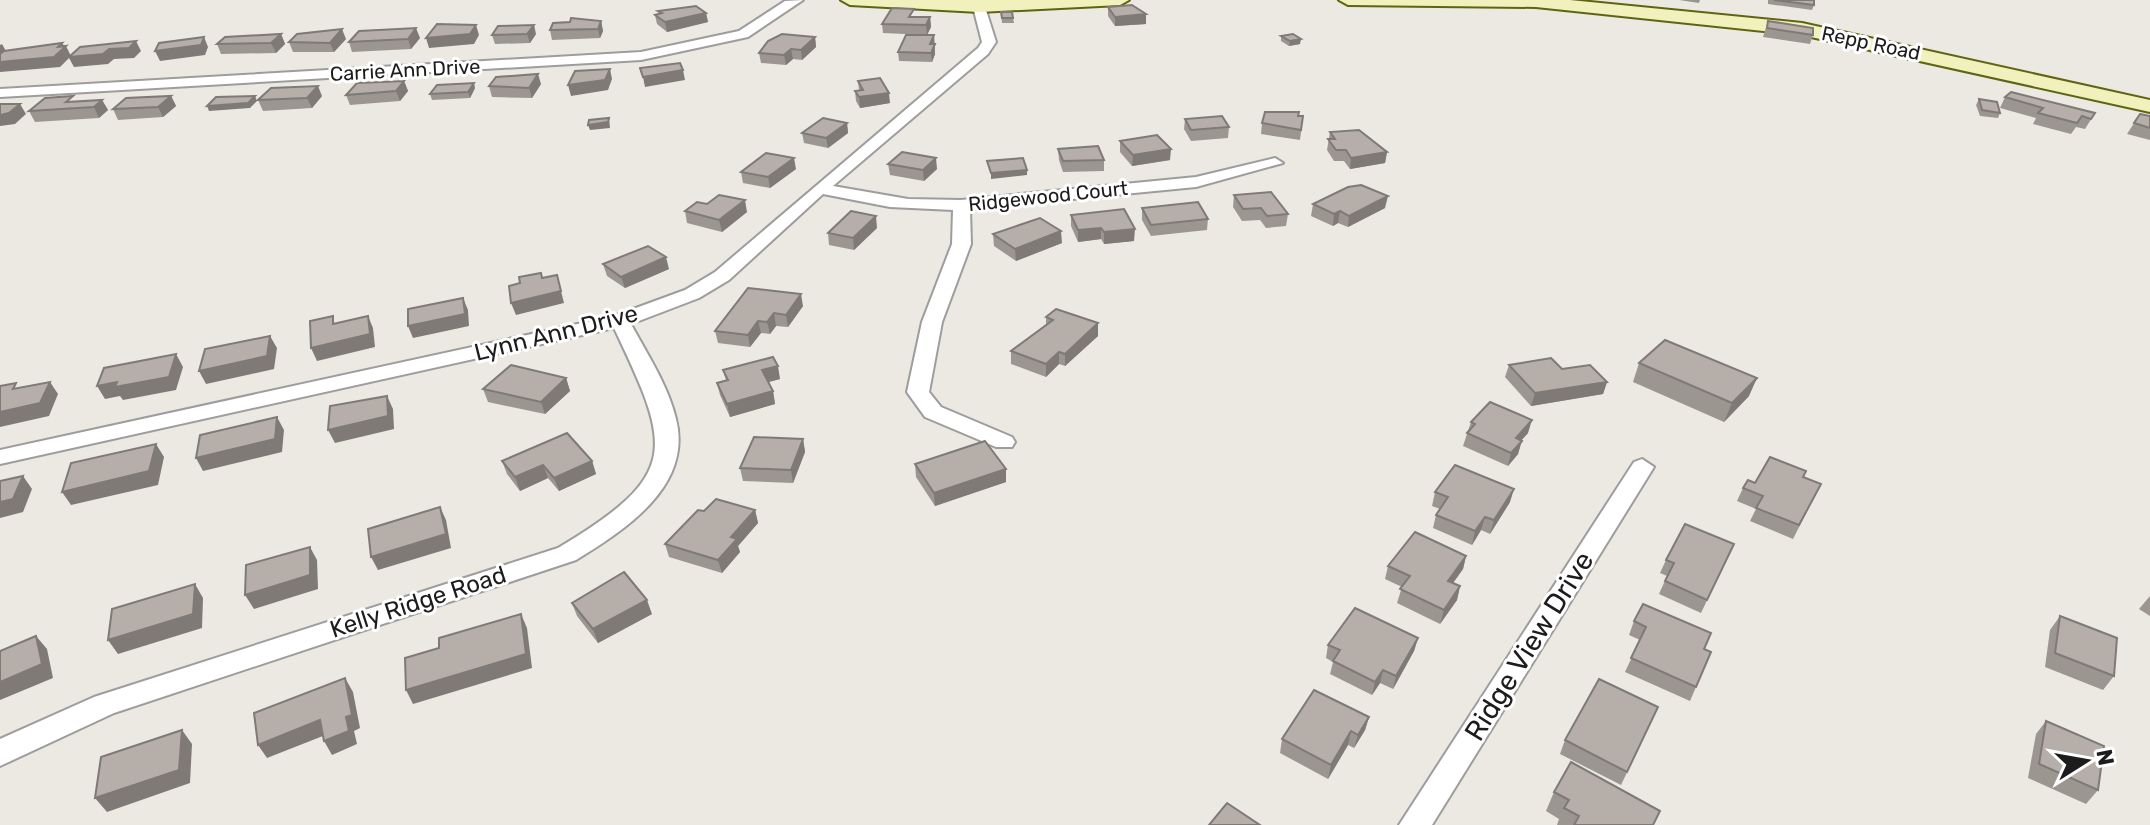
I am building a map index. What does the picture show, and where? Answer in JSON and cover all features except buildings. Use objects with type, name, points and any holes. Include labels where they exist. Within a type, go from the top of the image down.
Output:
[{"type":"street","name":"Carrie Ann Drive","points":[[0,93],[641,56],[751,31],[785,4],[797,0]]},
{"type":"street","points":[[850,0],[979,7],[1120,0]]},
{"type":"street","name":"Repp Road","points":[[1348,0],[1536,2],[1802,29],[2150,106]]},
{"type":"street","name":"Lynn Ann Drive","points":[[0,457],[620,321],[692,294],[722,276],[820,188],[880,141],[983,51],[989,42],[979,7]]},
{"type":"street","name":"Ridgewood Court","points":[[820,188],[883,202],[925,207],[1196,182],[1275,163]]},
{"type":"street","points":[[961,205],[966,233],[939,303],[921,366],[918,392],[933,412],[1004,442]]},
{"type":"street","name":"Kelly Ridge Road","points":[[0,753],[104,705],[567,554],[608,530],[656,482],[668,453],[667,422],[620,321]]},
{"type":"street","name":"Ridge View Drive","points":[[1415,825],[1642,467]]}]
